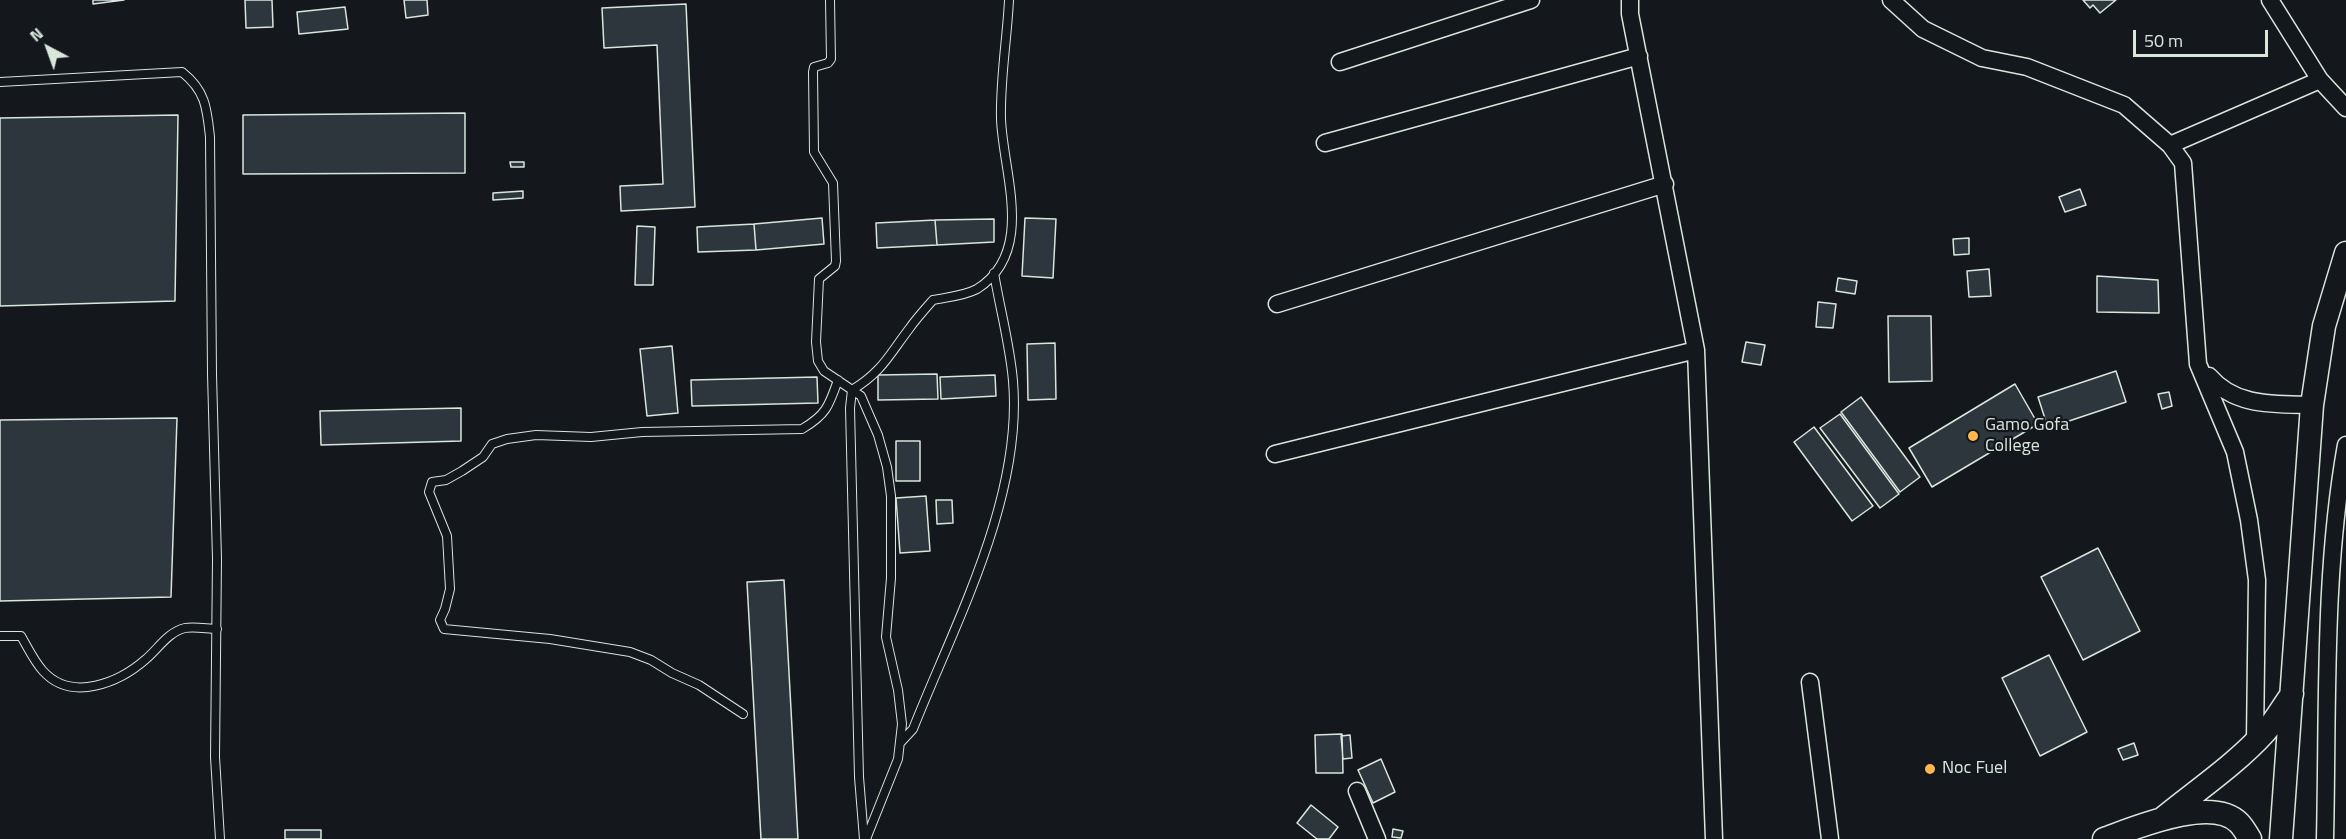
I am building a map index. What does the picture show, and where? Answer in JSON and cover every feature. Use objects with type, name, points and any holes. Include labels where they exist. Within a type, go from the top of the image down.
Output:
[{"type":"main road","points":[[2281,839],[2312,405],[2324,326],[2346,253]]},
{"type":"main road","points":[[2162,819],[2256,741],[2267,730],[2293,693]]},
{"type":"main road","points":[[2104,839],[2162,819],[2208,812],[2227,815],[2239,823],[2250,839]]},
{"type":"street","points":[[1340,62],[1532,0]]},
{"type":"street","points":[[1630,0],[1630,14],[1696,350],[1714,839]]},
{"type":"street","points":[[1890,0],[1923,29],[1982,58],[2027,67],[2124,105],[2170,145],[2183,163],[2199,364],[2235,452],[2249,520],[2257,580],[2256,741]]},
{"type":"street","points":[[2270,0],[2320,80],[2346,108]]},
{"type":"street","points":[[1324,143],[1639,56]]},
{"type":"street","points":[[2170,145],[2320,80]]},
{"type":"street","points":[[1277,304],[1665,184]]},
{"type":"street","points":[[1275,454],[1696,350]]},
{"type":"street","points":[[2199,364],[2220,388],[2240,398],[2260,404],[2312,405]]},
{"type":"street","points":[[2325,839],[2330,593],[2339,485],[2346,445]]},
{"type":"street","points":[[1810,682],[1830,839]]},
{"type":"street","points":[[1357,791],[1377,839]]},
{"type":"lane","points":[[830,0],[831,59],[828,63],[814,67],[814,152],[833,183],[836,261],[835,266],[819,279],[816,342],[818,361],[824,370],[861,396],[878,435],[887,467],[891,496],[891,578],[886,637],[898,690],[902,724],[898,759],[865,839]]},
{"type":"lane","points":[[852,390],[867,381],[887,362],[908,330],[933,300],[976,289],[994,273],[1007,255],[1013,222],[1000,102],[1009,0]]},
{"type":"lane","points":[[0,82],[182,72],[195,83],[206,105],[210,137],[217,629],[215,757],[220,839]]},
{"type":"lane","points":[[900,743],[913,729],[968,597],[999,509],[1010,465],[1014,382],[994,273]]},
{"type":"lane","points":[[743,714],[699,685],[672,673],[651,660],[630,652],[550,639],[444,628],[440,620],[450,589],[447,536],[429,492],[432,482],[446,480],[462,471],[483,457],[492,444],[507,439],[536,435],[591,437],[642,432],[802,429],[819,419],[831,401],[838,380]]},
{"type":"lane","points":[[852,390],[850,408],[859,777],[865,839]]},
{"type":"lane","points":[[0,636],[21,636],[44,672],[63,685],[82,688],[111,683],[146,660],[165,639],[185,628],[217,629]]},
{"type":"building","points":[[93,0],[124,0],[93,4]]},
{"type":"building","points":[[245,0],[272,0],[273,27],[246,28]]},
{"type":"building","points":[[404,0],[427,0],[428,15],[406,18]]},
{"type":"building","points":[[2083,0],[2116,0],[2100,13],[2093,5],[2090,8]]},
{"type":"building","points":[[686,4],[695,207],[621,211],[620,186],[663,184],[657,45],[604,48],[602,8]]},
{"type":"building","points":[[345,7],[348,29],[299,34],[297,12]]},
{"type":"building","points":[[465,113],[465,173],[243,174],[243,115]]},
{"type":"building","points":[[178,115],[175,301],[0,306],[0,118]]},
{"type":"building","points":[[510,162],[524,162],[524,167],[511,167]]},
{"type":"building","points":[[2080,189],[2086,205],[2065,212],[2059,197]]},
{"type":"building","points":[[523,191],[523,198],[493,200],[493,193]]},
{"type":"building","points":[[822,218],[824,244],[756,250],[754,224]]},
{"type":"building","points":[[1025,218],[1056,219],[1053,278],[1022,276]]},
{"type":"building","points":[[994,219],[994,242],[937,245],[935,220]]},
{"type":"building","points":[[935,220],[937,245],[877,248],[876,223]]},
{"type":"building","points":[[754,224],[756,250],[698,252],[697,227]]},
{"type":"building","points":[[637,226],[655,227],[653,285],[635,285]]},
{"type":"building","points":[[1969,238],[1969,254],[1954,255],[1953,239]]},
{"type":"building","points":[[1989,269],[1991,296],[1969,297],[1967,271]]},
{"type":"building","points":[[2097,276],[2158,280],[2159,313],[2097,312]]},
{"type":"building","points":[[1838,278],[1857,281],[1855,294],[1836,291]]},
{"type":"building","points":[[1818,302],[1836,304],[1833,328],[1816,327]]},
{"type":"building","points":[[1888,316],[1931,316],[1932,381],[1889,382]]},
{"type":"building","points":[[1746,342],[1765,345],[1761,365],[1742,362]]},
{"type":"building","points":[[1055,343],[1056,399],[1028,400],[1027,344]]},
{"type":"building","points":[[672,346],[678,413],[647,416],[640,349]]},
{"type":"building","points":[[2116,371],[2126,402],[2048,428],[2038,397]]},
{"type":"building","points":[[937,374],[938,399],[878,400],[878,375]]},
{"type":"building","points":[[995,375],[996,396],[941,399],[940,377]]},
{"type":"building","points":[[817,377],[818,403],[692,406],[691,380]]},
{"type":"building","name":"Gamo Gofa College","points":[[2015,384],[2038,424],[1932,487],[1909,448]]},
{"type":"building","points":[[2169,392],[2172,406],[2162,409],[2158,394]]},
{"type":"building","points":[[1861,397],[1920,477],[1900,492],[1841,412]]},
{"type":"building","points":[[461,408],[461,441],[321,445],[320,411]]},
{"type":"building","points":[[1840,414],[1899,494],[1880,508],[1820,428]]},
{"type":"building","points":[[177,418],[171,597],[0,601],[0,420]]},
{"type":"building","points":[[1814,427],[1873,506],[1852,521],[1794,442]]},
{"type":"building","points":[[896,441],[920,441],[920,481],[896,481]]},
{"type":"building","points":[[926,496],[930,551],[900,553],[896,498]]},
{"type":"building","points":[[936,500],[952,500],[953,523],[937,524]]},
{"type":"building","points":[[2098,548],[2140,631],[2083,660],[2041,577]]},
{"type":"building","points":[[784,580],[798,839],[761,839],[747,582]]},
{"type":"building","points":[[2049,655],[2087,732],[2040,756],[2002,678]]},
{"type":"building","points":[[1342,734],[1343,773],[1316,773],[1315,735]]},
{"type":"building","points":[[1350,735],[1352,758],[1343,759],[1341,736]]},
{"type":"building","points":[[2134,743],[2138,755],[2123,760],[2118,749]]},
{"type":"building","points":[[1381,759],[1395,792],[1373,803],[1358,770]]},
{"type":"building","points":[[1311,805],[1338,827],[1329,839],[1317,839],[1297,823]]},
{"type":"building","points":[[1393,829],[1403,831],[1401,838],[1392,837]]},
{"type":"building","points":[[285,830],[321,830],[321,839],[285,839]]},
{"type":"place","name":"Gamo Gofa College","points":[[1973,436]]},
{"type":"place","name":"Noc Fuel","points":[[1930,769]]}]
